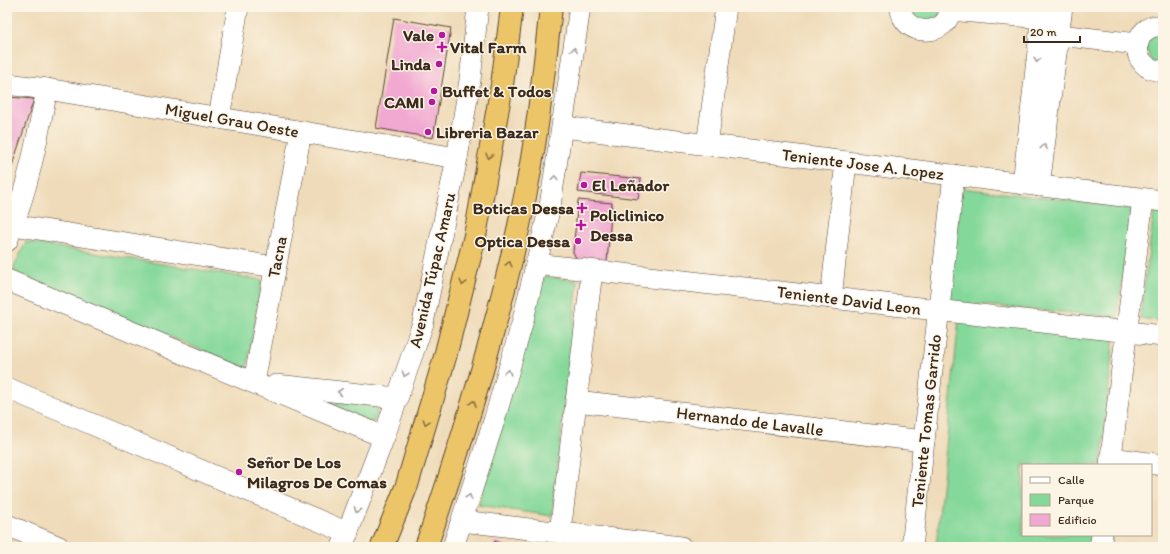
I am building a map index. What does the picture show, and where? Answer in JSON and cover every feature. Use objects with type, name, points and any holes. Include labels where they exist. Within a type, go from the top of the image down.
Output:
[{"type":"highway","name":"Avenida Túpac Amaru","points":[[382,547],[407,485],[445,357],[473,243],[502,86],[512,7]]},
{"type":"highway","points":[[426,547],[484,369],[514,244],[526,192],[551,7]]},
{"type":"street","points":[[219,118],[238,7]]},
{"type":"street","name":"Avenida Túpac Amaru","points":[[345,540],[384,437],[423,323],[457,158],[470,80],[478,7]]},
{"type":"street","points":[[453,547],[494,421],[522,324],[550,206],[580,7]]},
{"type":"street","points":[[707,145],[726,7]]},
{"type":"street","points":[[901,7],[903,18],[908,24],[922,31],[929,31],[943,24],[948,18],[950,9],[1043,13],[1031,185]]},
{"type":"street","points":[[1031,185],[1059,35],[1062,7]]},
{"type":"street","points":[[1163,26],[1153,27],[1146,30],[1140,37],[1137,44],[1137,52],[1144,65],[1156,71],[1163,71]]},
{"type":"street","points":[[1059,35],[1137,44]]},
{"type":"street","name":"Miguel Grau Oeste","points":[[7,84],[47,89],[457,158]]},
{"type":"street","points":[[47,89],[34,158],[10,233],[275,267]]},
{"type":"street","name":"Teniente Jose A. Lopez","points":[[563,127],[1163,201]]},
{"type":"street","name":"Tacna","points":[[254,382],[301,132]]},
{"type":"street","points":[[831,298],[846,162]]},
{"type":"street","name":"Teniente Tomas Garrido","points":[[912,547],[954,175]]},
{"type":"street","points":[[1142,199],[1110,462],[1145,464]]},
{"type":"street","name":"Teniente David Leon","points":[[536,264],[1163,336]]},
{"type":"street","points":[[560,533],[592,271]]},
{"type":"street","points":[[7,280],[384,437]]},
{"type":"street","points":[[254,382],[397,398]]},
{"type":"street","points":[[7,388],[345,540]]},
{"type":"street","name":"Hernando de Lavalle","points":[[576,401],[924,441]]},
{"type":"street","points":[[1152,464],[1163,465]]},
{"type":"street","points":[[462,521],[681,547]]},
{"type":"street","points":[[7,525],[59,547]]},
{"type":"street","points":[[1100,547],[1102,536]]},
{"type":"green space","points":[[907,7],[945,7],[942,14],[921,23]]},
{"type":"green space","points":[[1163,30],[1163,65],[1151,62],[1144,41]]},
{"type":"green space","points":[[961,188],[1132,208],[1117,317],[948,302]]},
{"type":"green space","points":[[1154,212],[1163,214],[1163,321],[1140,318]]},
{"type":"green space","points":[[26,242],[262,280],[247,369],[12,271]]},
{"type":"green space","points":[[544,276],[578,281],[552,516],[478,505]]},
{"type":"green space","points":[[959,318],[1114,335],[1101,464],[1022,464],[1022,536],[1094,536],[1093,547],[936,547]]},
{"type":"green space","points":[[317,400],[374,405],[378,410],[374,421],[370,422]]},
{"type":"building","points":[[394,18],[451,28],[433,138],[376,128]]},
{"type":"building","points":[[7,97],[34,99],[7,181]]},
{"type":"building","points":[[581,173],[641,179],[638,199],[578,192]]},
{"type":"building","points":[[578,200],[612,203],[607,262],[577,260],[573,252]]},
{"type":"building","points":[[495,541],[509,547],[492,547]]},
{"type":"place","name":"Vale","points":[[442,35]]},
{"type":"place","name":"Vital Farm","points":[[442,47]]},
{"type":"place","name":"Linda","points":[[439,64]]},
{"type":"place","name":"Buffet & Todos","points":[[434,91]]},
{"type":"place","name":"CAMI","points":[[432,102]]},
{"type":"place","name":"Libreria Bazar","points":[[428,132]]},
{"type":"place","name":"El Leñador","points":[[584,185]]},
{"type":"place","name":"Boticas Dessa","points":[[582,208]]},
{"type":"place","name":"Policlinico Dessa","points":[[581,225]]},
{"type":"place","name":"Optica Dessa","points":[[578,241]]},
{"type":"place","name":"Señor De Los Milagros De Comas","points":[[239,472]]}]
